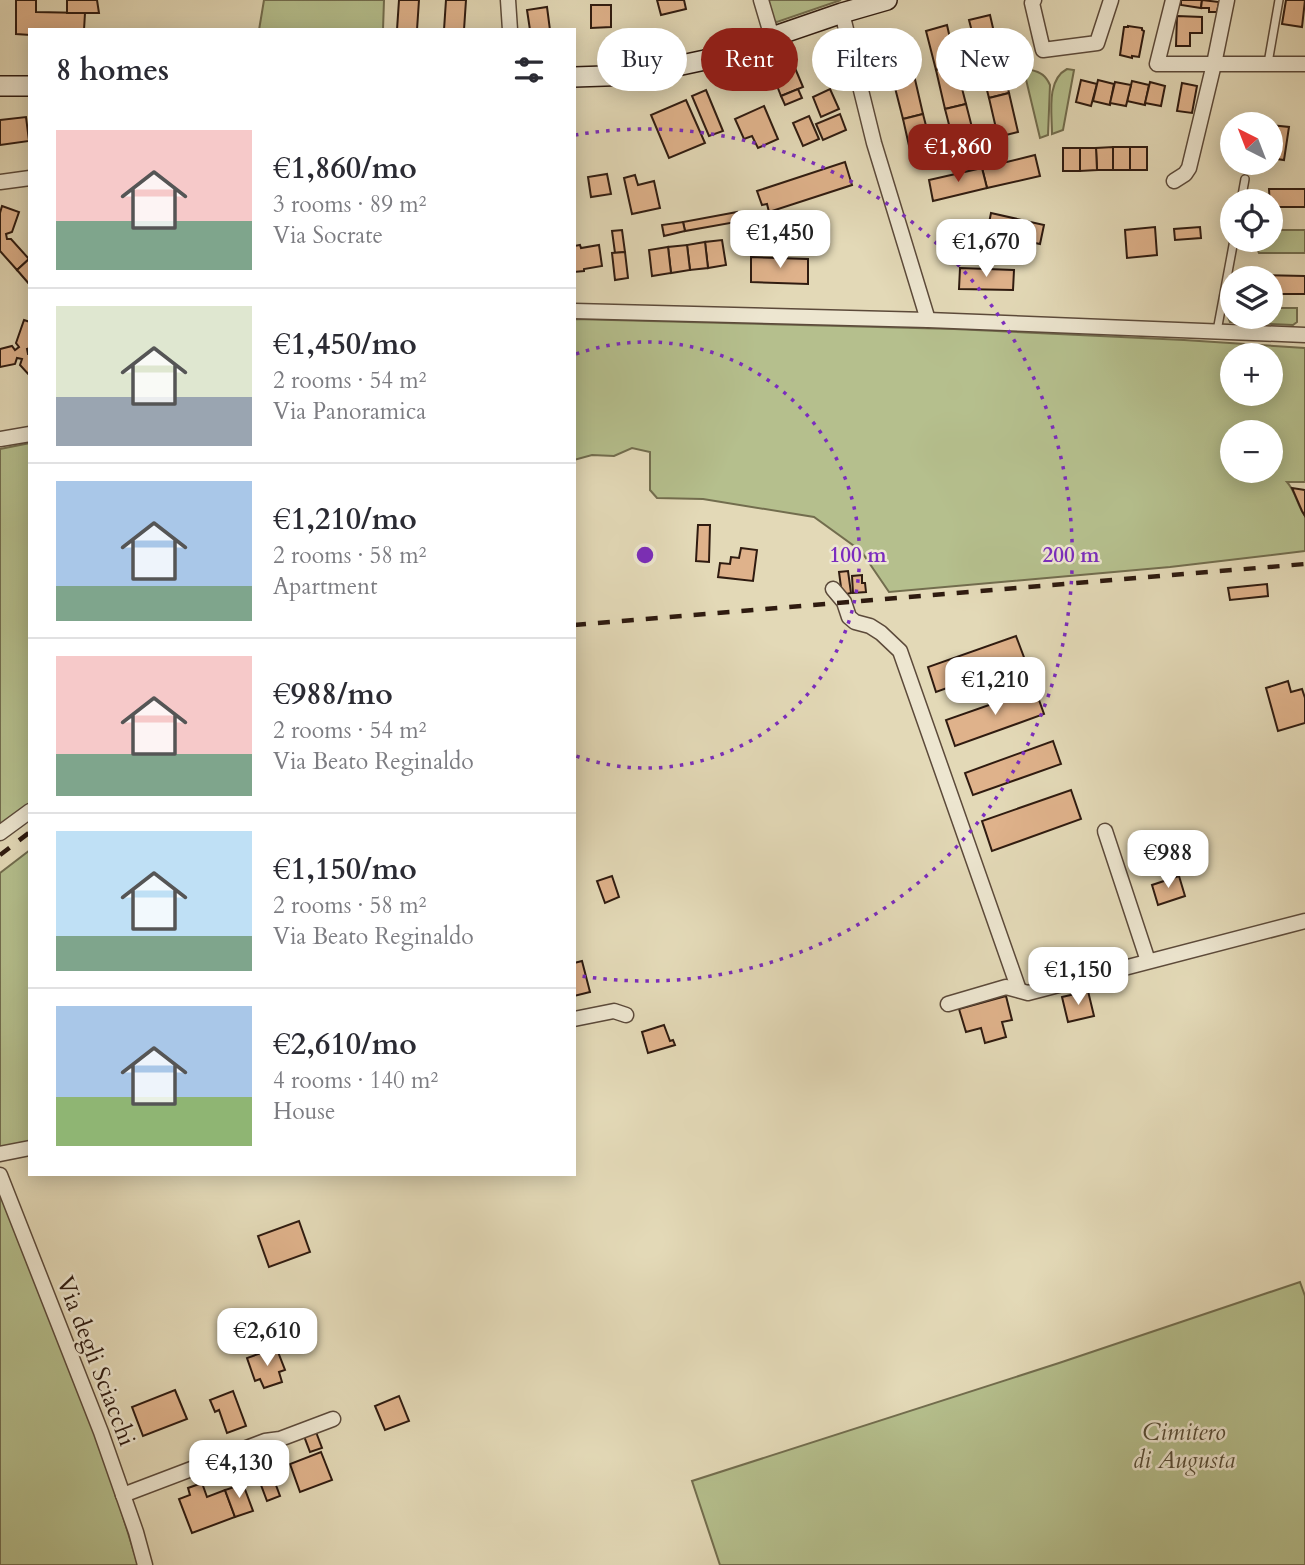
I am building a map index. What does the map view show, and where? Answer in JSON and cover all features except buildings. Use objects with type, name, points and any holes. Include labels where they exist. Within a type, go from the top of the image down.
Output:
[{"type":"main road","points":[[798,28],[887,0]]},
{"type":"main road","points":[[576,77],[635,75],[701,61]]},
{"type":"main road","points":[[0,86],[28,86]]},
{"type":"street","points":[[508,0],[510,28]]},
{"type":"street","points":[[761,0],[769,28]]},
{"type":"street","points":[[1034,0],[1032,3],[1043,50],[1097,43],[1111,0]]},
{"type":"street","points":[[1172,0],[1157,64],[1305,64]]},
{"type":"street","points":[[1174,181],[1185,174],[1189,167],[1227,0]]},
{"type":"street","points":[[842,13],[874,143],[928,320]]},
{"type":"street","points":[[0,183],[28,178]]},
{"type":"street","points":[[576,311],[928,320],[1305,335]]},
{"type":"street","points":[[0,439],[28,433]]},
{"type":"street","points":[[833,589],[844,602],[849,617],[881,633],[900,651],[1019,990]]},
{"type":"street","points":[[0,832],[28,812]]},
{"type":"street","points":[[1105,831],[1148,961]]},
{"type":"street","points":[[948,1004],[1006,987],[1028,993],[1305,921]]},
{"type":"street","points":[[576,1019],[614,1011],[626,1015]]},
{"type":"street","points":[[0,1154],[28,1147]]},
{"type":"street","name":"Via degli Sciacchi","points":[[0,1175],[101,1432],[145,1565]]},
{"type":"street","points":[[123,1495],[265,1441],[280,1439],[333,1419]]},
{"type":"lane","points":[[1268,63],[1279,0]]},
{"type":"lane","points":[[1243,189],[1245,179]]},
{"type":"lane","points":[[1217,331],[1232,252]]},
{"type":"green space","points":[[264,0],[384,0],[383,28],[259,28]]},
{"type":"green space","points":[[767,0],[841,0],[777,22],[774,21]]},
{"type":"green space","points":[[1067,69],[1074,70],[1063,130],[1052,134],[1053,89],[1060,74]]},
{"type":"green space","points":[[1034,71],[1043,75],[1050,85],[1048,135],[1040,138],[1029,91],[1034,91]]},
{"type":"green space","points":[[1283,230],[1305,230],[1305,253],[1259,253],[1283,252]]},
{"type":"green space","points":[[1283,308],[1297,308],[1297,322],[1293,325],[1283,325]]},
{"type":"green space","points":[[576,319],[954,329],[1229,343],[1220,343],[1220,406],[1283,406],[1283,347],[1305,348],[1305,482],[1287,482],[1305,516],[1305,551],[1170,567],[889,592],[861,551],[814,517],[703,499],[657,498],[650,490],[650,452],[632,448],[614,456],[592,455],[576,459]]},
{"type":"green space","points":[[28,443],[28,806],[1,825],[0,823],[0,449]]},
{"type":"green space","points":[[28,852],[28,1144],[0,1150],[0,873]]},
{"type":"green space","points":[[0,1194],[105,1459],[138,1565],[0,1565]]},
{"type":"green space","name":"Cimitero di Augusta","points":[[1300,1282],[1305,1296],[1305,1565],[720,1565],[692,1481]]},
{"type":"railway","points":[[576,625],[1305,564]]},
{"type":"railway","points":[[0,855],[28,834]]}]
